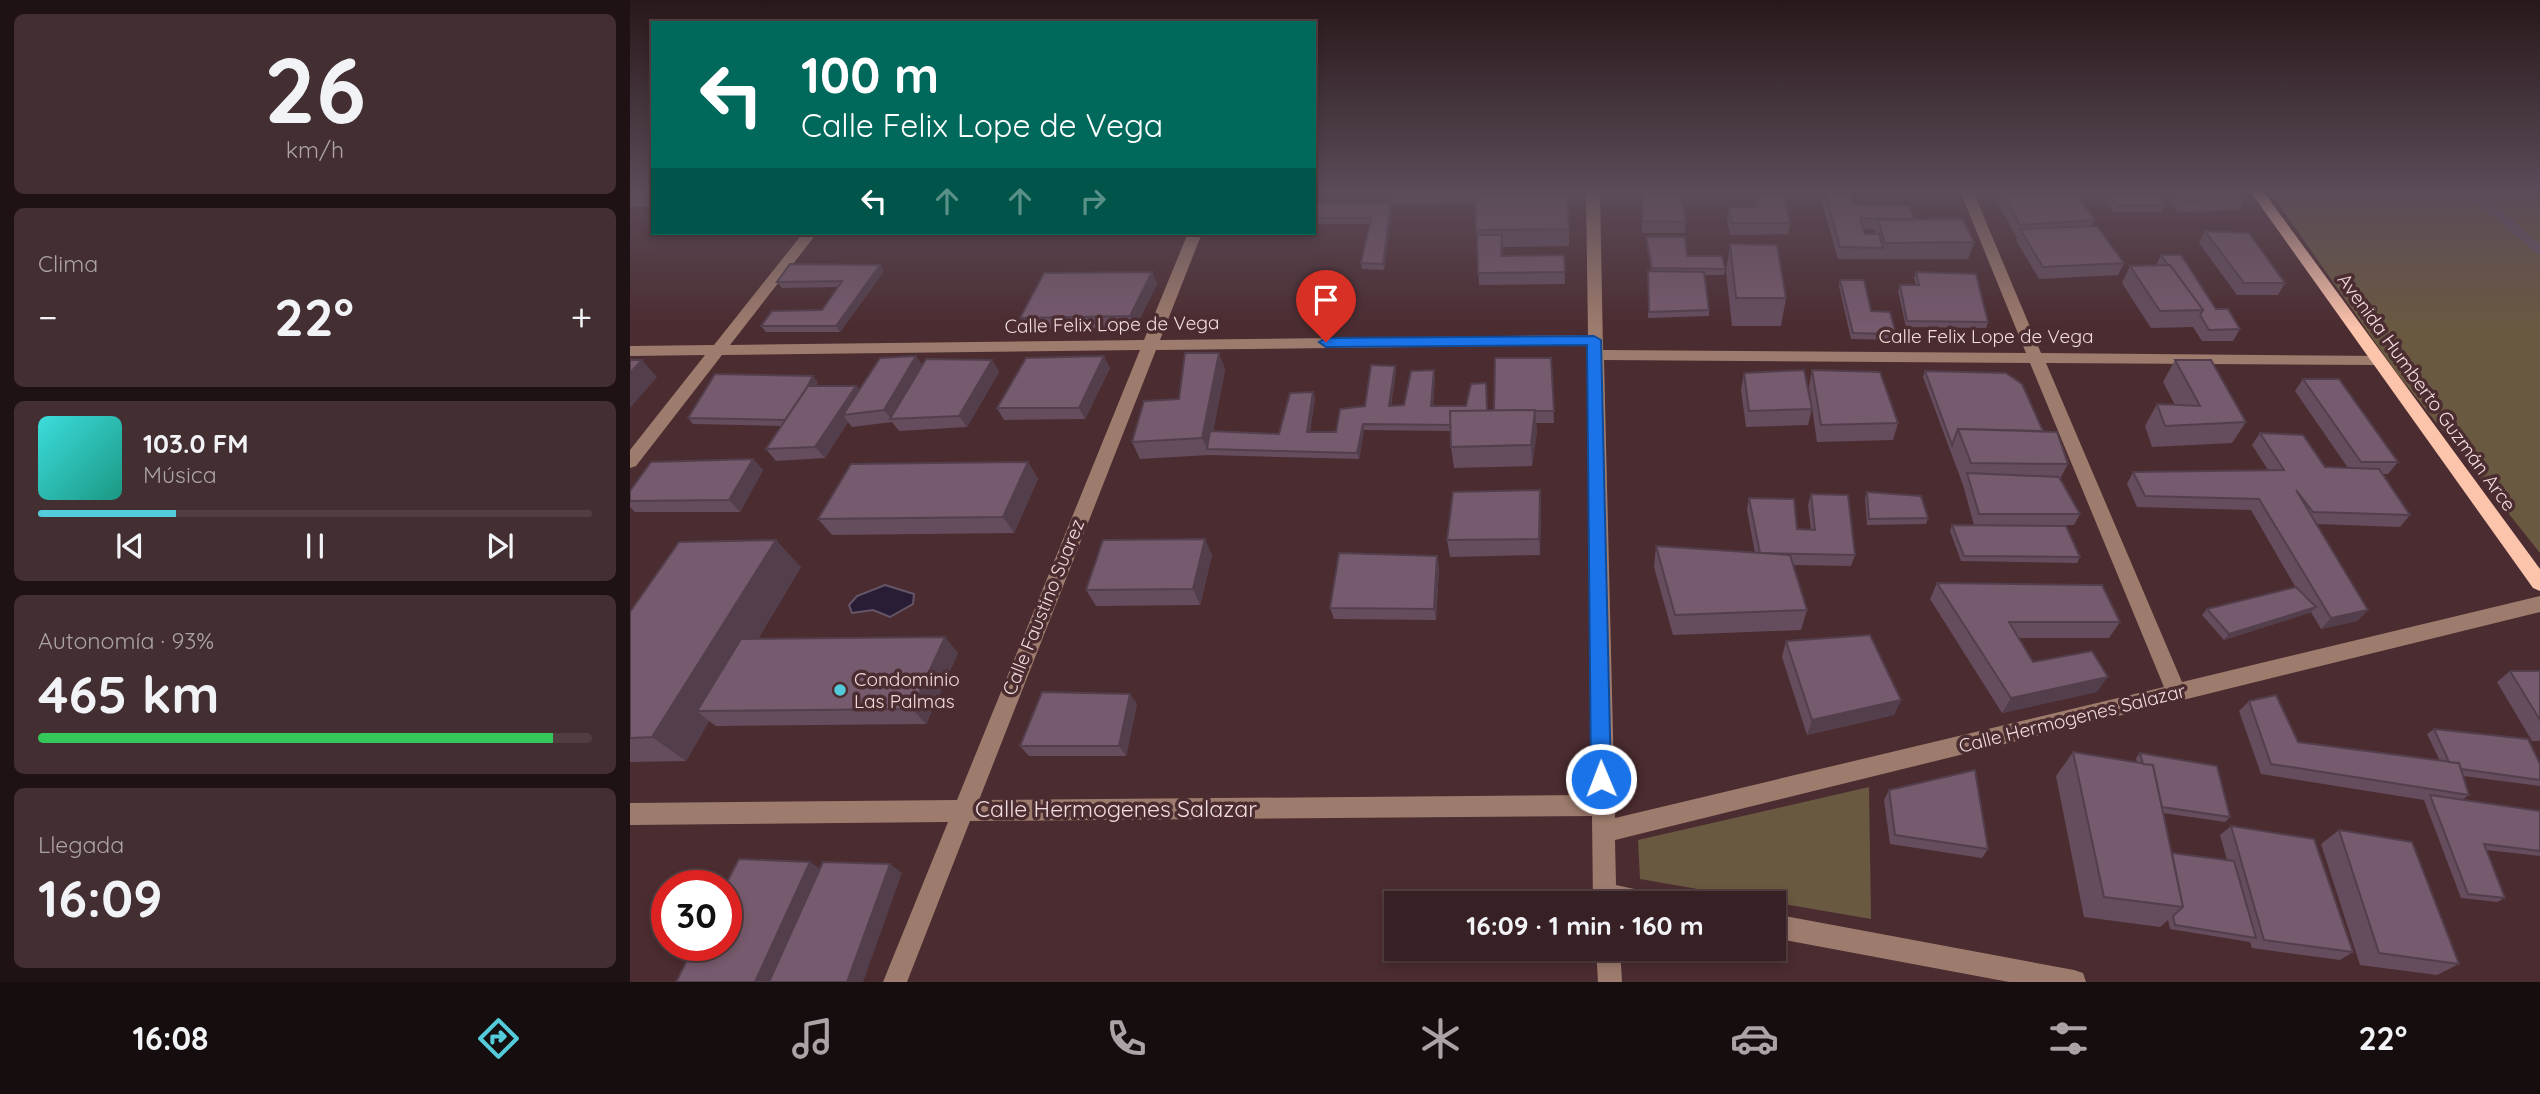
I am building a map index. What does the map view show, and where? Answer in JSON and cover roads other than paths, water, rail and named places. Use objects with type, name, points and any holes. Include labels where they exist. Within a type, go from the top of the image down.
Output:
[{"type":"main road","name":"Avenida Humberto Guzmán Arce","points":[[2289,237],[2540,583]]},
{"type":"street","points":[[630,462],[807,237]]},
{"type":"street","name":"Calle Faustino Suarez","points":[[895,982],[1148,344],[1193,237]]},
{"type":"street","points":[[1593,237],[1605,891]]},
{"type":"street","points":[[1985,237],[2176,692]]},
{"type":"street","name":"Calle Felix Lope de Vega","points":[[630,351],[1148,344],[1594,348],[2035,358],[2378,360]]},
{"type":"street","name":"Calle Hermogenes Salazar","points":[[1603,832],[2540,604]]},
{"type":"street","name":"Calle Hermogenes Salazar","points":[[630,814],[1602,805]]},
{"type":"street","points":[[1786,928],[2074,982]]},
{"type":"street","points":[[1609,961],[1610,982]]},
{"type":"waterway","points":[[2525,237],[2540,250]]},
{"type":"place","name":"Condominio Las Palmas","points":[[840,690]]}]
